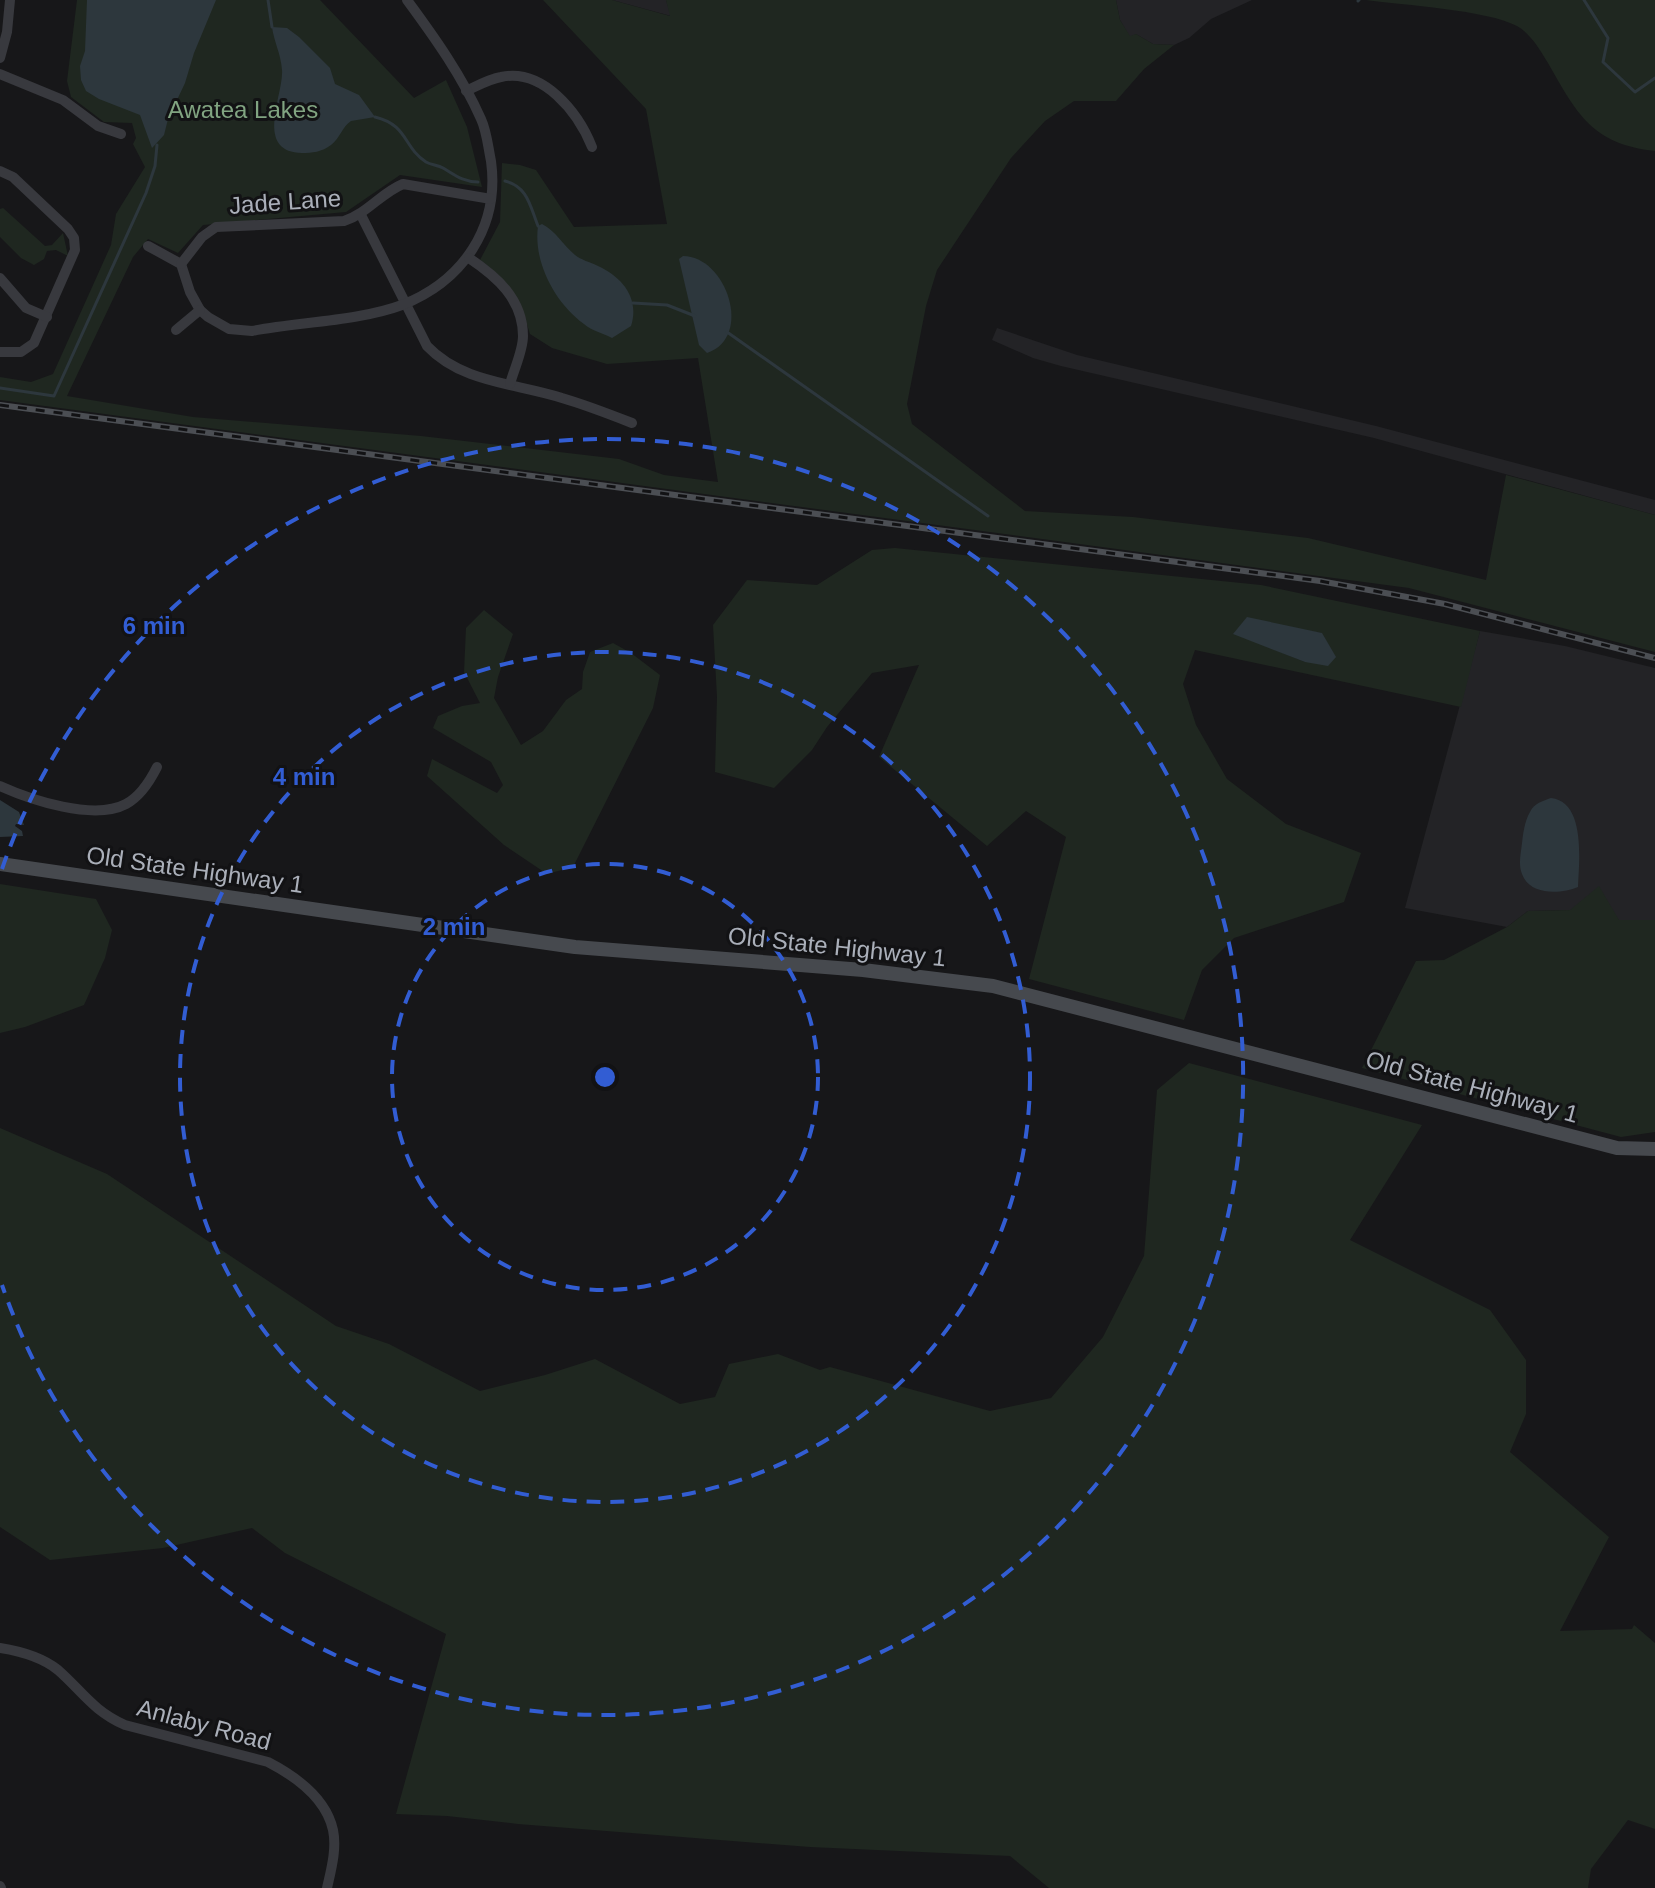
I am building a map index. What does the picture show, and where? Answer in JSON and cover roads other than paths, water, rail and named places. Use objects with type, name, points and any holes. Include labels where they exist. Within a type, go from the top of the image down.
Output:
[{"type":"main road","name":"Old State Highway 1","points":[[0,864],[575,947],[863,970],[993,986],[1617,1148],[1655,1149]]},
{"type":"street","points":[[0,58],[4,20],[10,0]]},
{"type":"street","points":[[148,246],[181,264],[200,310],[221,326],[252,331],[385,311],[443,283],[469,258],[483,232],[491,199],[492,169],[482,121],[450,60],[407,0]]},
{"type":"street","points":[[0,74],[63,100],[98,126],[121,134]]},
{"type":"street","points":[[466,91],[500,77],[532,79],[553,92],[577,118],[592,147]]},
{"type":"street","points":[[0,171],[17,181],[74,238],[73,258],[30,348],[18,353],[0,352]]},
{"type":"street","name":"Jade Lane","points":[[181,264],[202,237],[216,227],[344,221],[361,215],[403,184],[412,183],[491,199]]},
{"type":"street","points":[[361,215],[427,346],[441,361],[465,373],[561,397],[632,423]]},
{"type":"street","points":[[469,258],[498,277],[512,296],[521,321],[523,338],[510,384]]},
{"type":"street","points":[[0,278],[26,308],[47,317]]},
{"type":"street","points":[[176,330],[200,310]]},
{"type":"street","points":[[0,786],[61,805],[108,810],[126,804],[139,795],[157,767]]},
{"type":"street","name":"Anlaby Road","points":[[0,1648],[30,1656],[56,1668],[104,1716],[125,1725],[268,1762],[286,1771],[307,1788],[325,1810],[333,1831],[334,1855],[327,1888]]},
{"type":"waterway","points":[[268,0],[272,27]]},
{"type":"waterway","points":[[1584,0],[1608,38],[1603,62],[1635,92],[1655,78]]},
{"type":"waterway","points":[[375,117],[394,125],[426,162],[463,179],[478,182]]},
{"type":"waterway","points":[[0,388],[54,396],[146,193],[155,166],[157,145]]},
{"type":"waterway","points":[[505,181],[523,193],[538,226]]},
{"type":"waterway","points":[[633,303],[667,305],[695,316]]},
{"type":"waterway","points":[[727,332],[988,516]]},
{"type":"railway","points":[[0,405],[1320,581],[1445,604],[1655,658]]},
{"type":"park label","name":"Awatea Lakes","points":[[243,110]]}]
